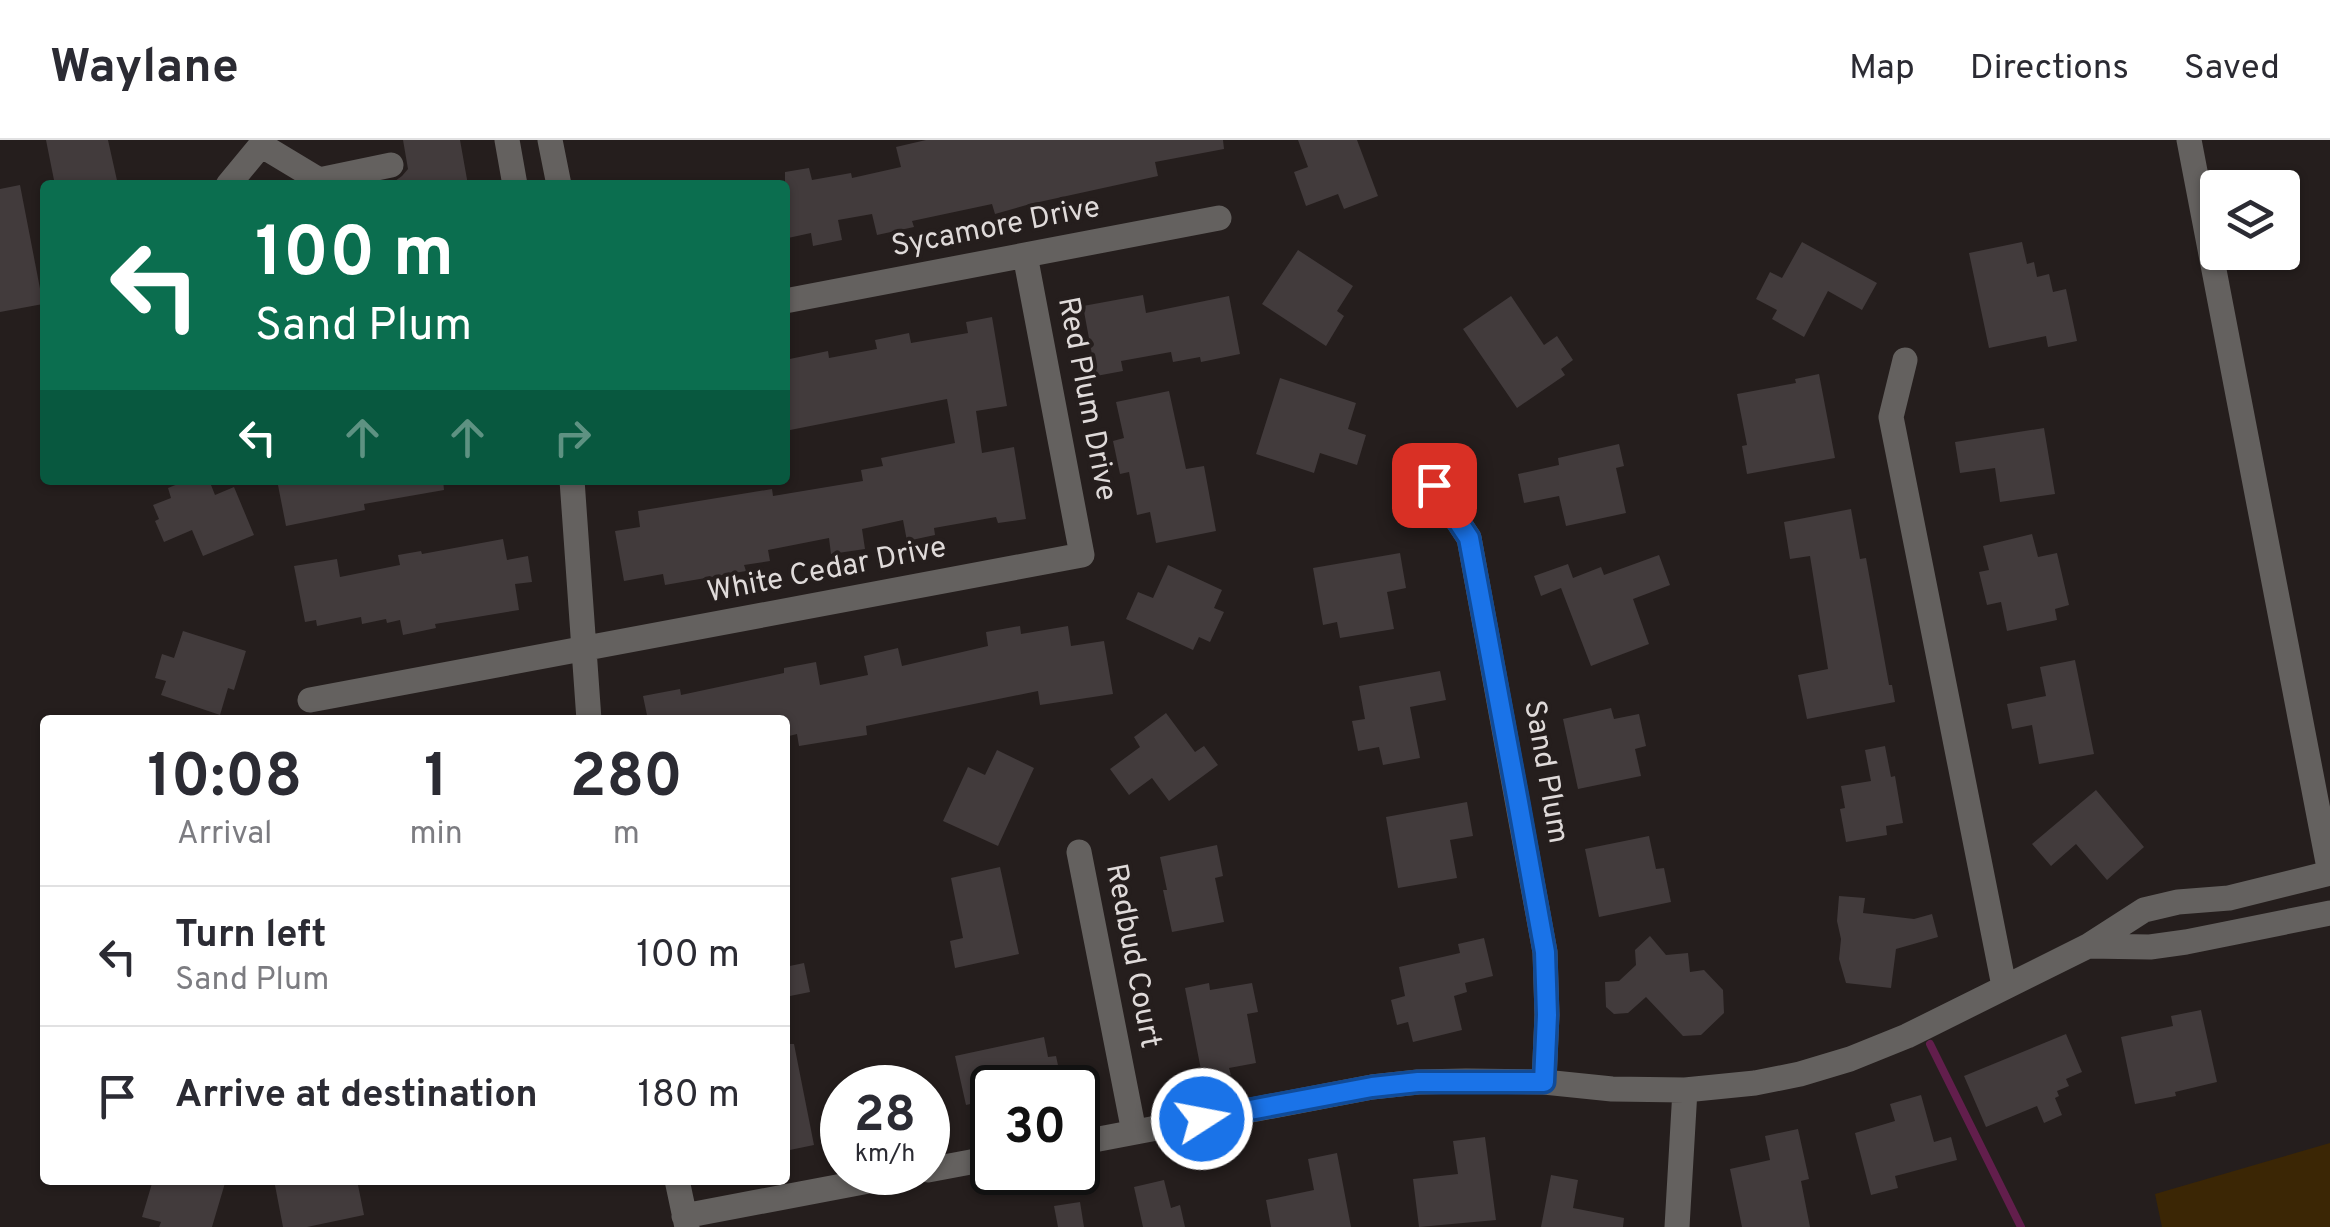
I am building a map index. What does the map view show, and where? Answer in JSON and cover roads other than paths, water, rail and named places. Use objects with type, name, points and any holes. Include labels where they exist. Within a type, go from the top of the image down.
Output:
[{"type":"street","points":[[507,140],[514,180]]},
{"type":"street","points":[[550,140],[557,180]]},
{"type":"street","points":[[1100,1138],[1372,1087],[1418,1082],[1544,1082],[1612,1090],[1685,1090],[1800,1074],[1850,1060],[1907,1036],[2088,946],[2144,910],[2178,902],[2229,898],[2330,874],[2188,140]]},
{"type":"street","points":[[232,180],[261,143],[319,180],[391,165]]},
{"type":"street","name":"Sycamore Drive","points":[[790,300],[1220,218]]},
{"type":"street","name":"Red Plum Drive","points":[[1025,255],[1082,555]]},
{"type":"street","points":[[1905,360],[1892,417],[2004,986]]},
{"type":"street","points":[[572,485],[589,715]]},
{"type":"street","name":"Sand Plum","points":[[1434,485],[1469,538],[1542,933],[1547,1015],[1544,1082]]},
{"type":"street","name":"White Cedar Drive","points":[[310,700],[1082,555]]},
{"type":"street","name":"Redbud Court","points":[[1079,852],[1134,1132]]},
{"type":"street","points":[[2229,898],[2235,932]]},
{"type":"street","points":[[2088,946],[2150,947],[2330,913]]},
{"type":"street","points":[[1677,1227],[1685,1090]]},
{"type":"street","points":[[679,1185],[685,1221],[820,1192]]},
{"type":"waterway","points":[[1930,1044],[2021,1227]]}]
